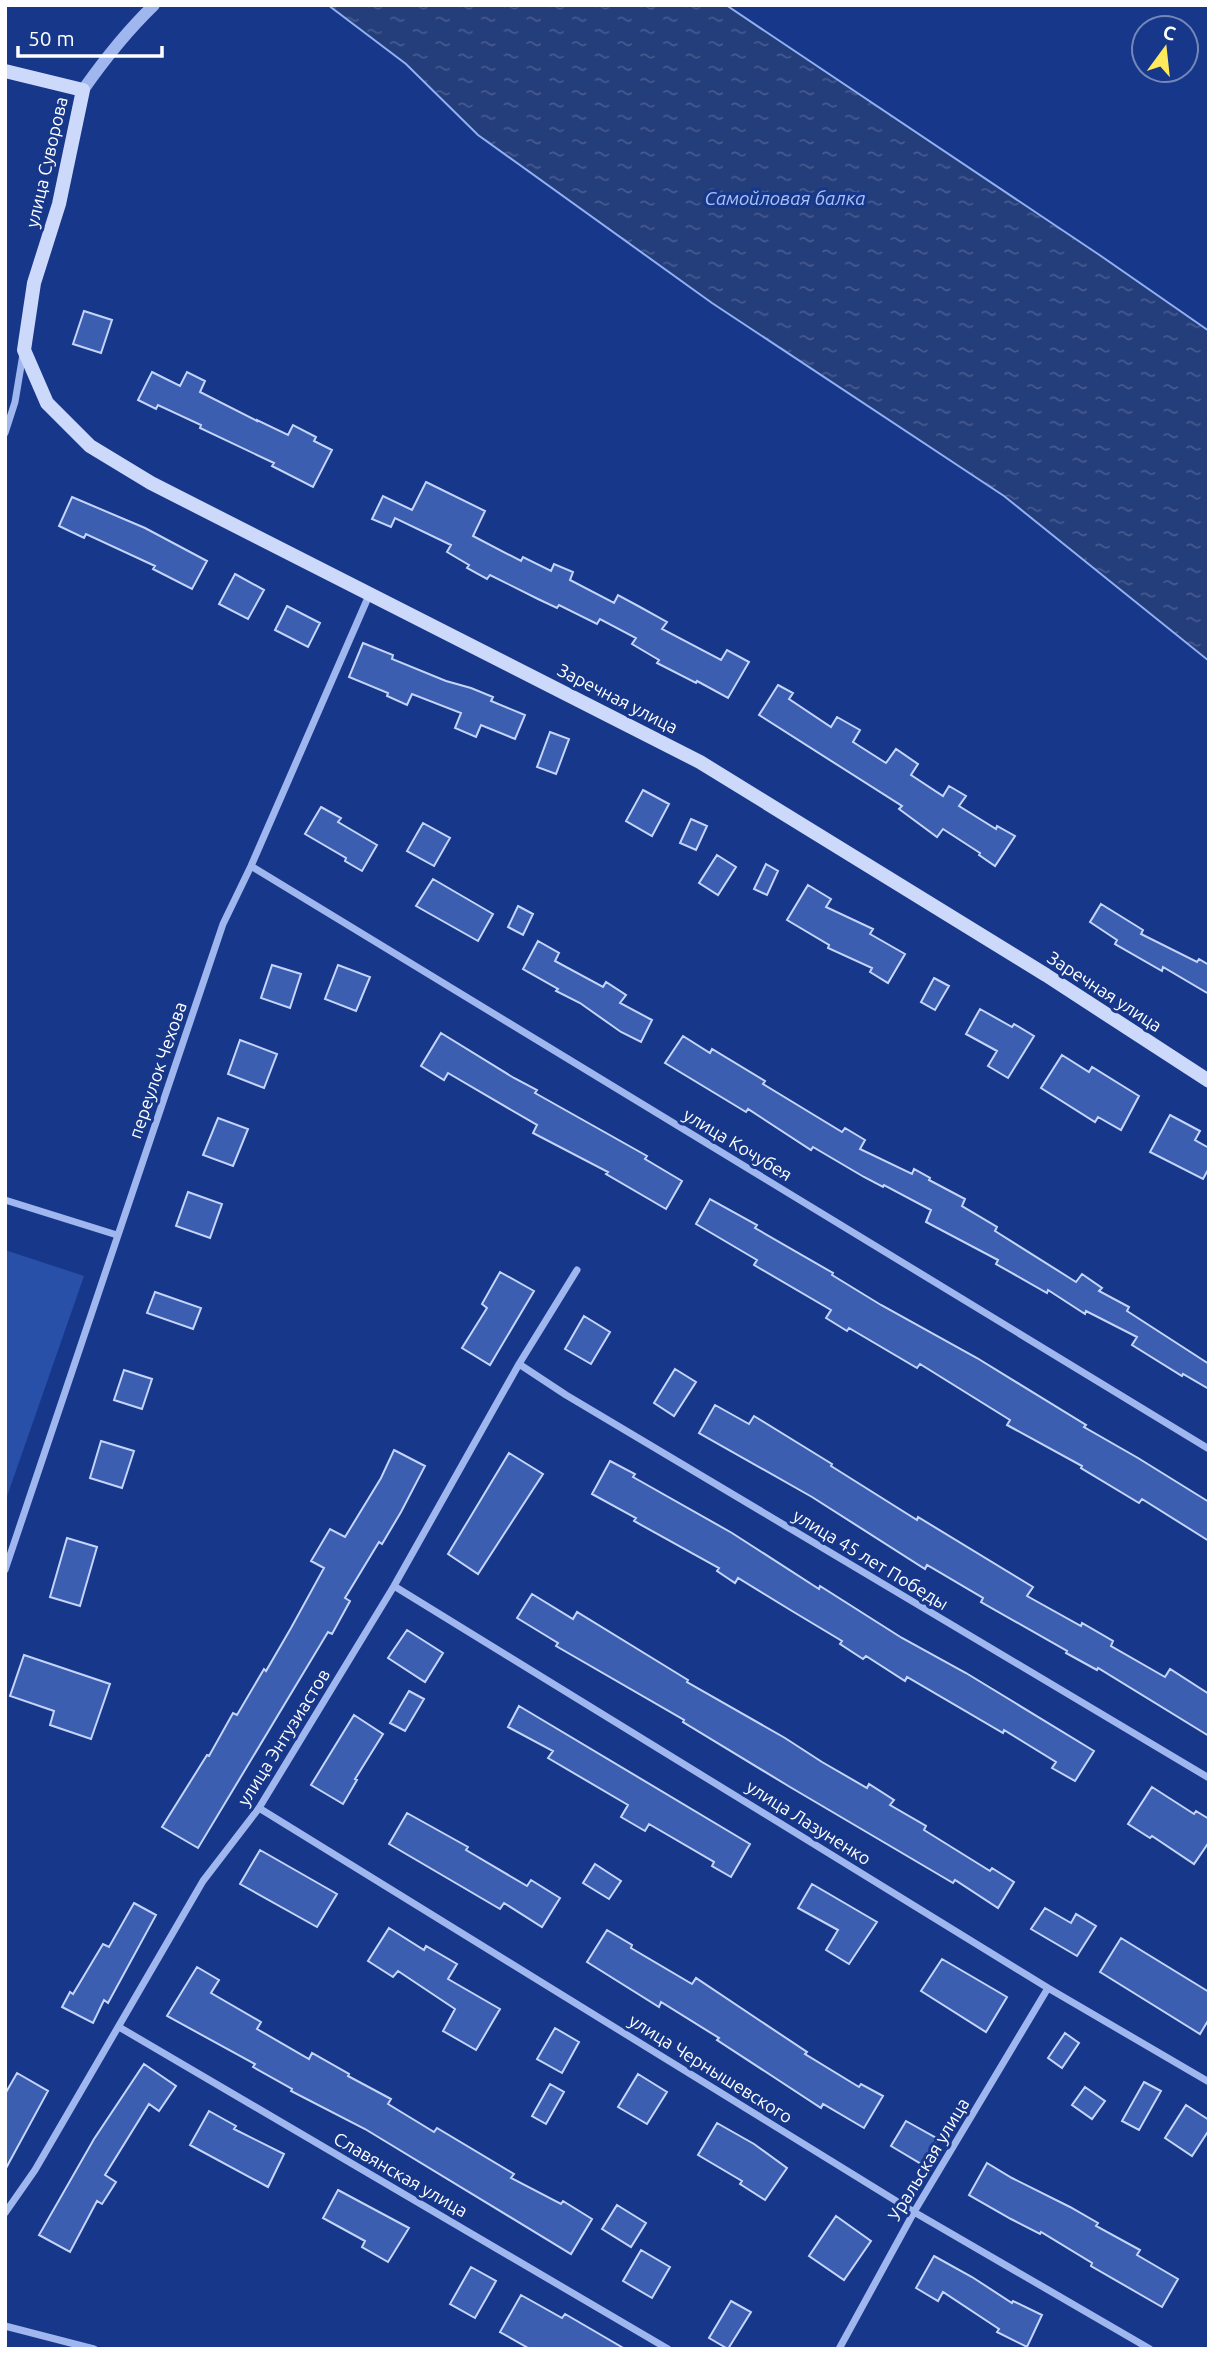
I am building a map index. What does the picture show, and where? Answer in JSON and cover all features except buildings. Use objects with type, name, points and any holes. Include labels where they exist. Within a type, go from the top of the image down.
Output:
[{"type":"main road","points":[[5,71],[83,90]]},
{"type":"main road","name":"улица Суворова","points":[[24,350],[34,283],[59,204],[83,90]]},
{"type":"main road","name":"Заречная улица","points":[[24,350],[47,403],[90,446],[151,483],[700,762],[1046,975],[1209,1081]]},
{"type":"street","name":"улица Суворова","points":[[83,90],[116,46],[154,5]]},
{"type":"street","points":[[5,433],[15,402],[24,350]]},
{"type":"street","name":"переулок Чехова","points":[[5,1570],[223,924],[370,593]]},
{"type":"street","name":"улица Кочубея","points":[[251,866],[1209,1449]]},
{"type":"street","points":[[5,1200],[117,1235]]},
{"type":"street","name":"улица Энтузиастов","points":[[5,2213],[35,2170],[204,1880],[259,1808],[394,1586],[519,1364],[576,1270]]},
{"type":"street","name":"улица 45 лет Победы","points":[[519,1364],[566,1395],[1209,1779]]},
{"type":"street","name":"улица Лазуненко","points":[[394,1586],[1048,1988],[1209,2082]]},
{"type":"street","name":"улица Чернышевского","points":[[259,1808],[914,2212],[1150,2349]]},
{"type":"street","name":"Уральская улица","points":[[839,2349],[914,2212],[1048,1988]]},
{"type":"street","name":"Славянская улица","points":[[119,2027],[668,2349]]},
{"type":"street","points":[[5,2326],[94,2349]]},
{"type":"shaded area","points":[[5,1250],[84,1276],[5,1502]]},
{"type":"water","name":"Самойловая балка","points":[[328,5],[726,5],[1209,331],[1209,661],[1004,496],[712,303],[478,135],[406,64]]}]
